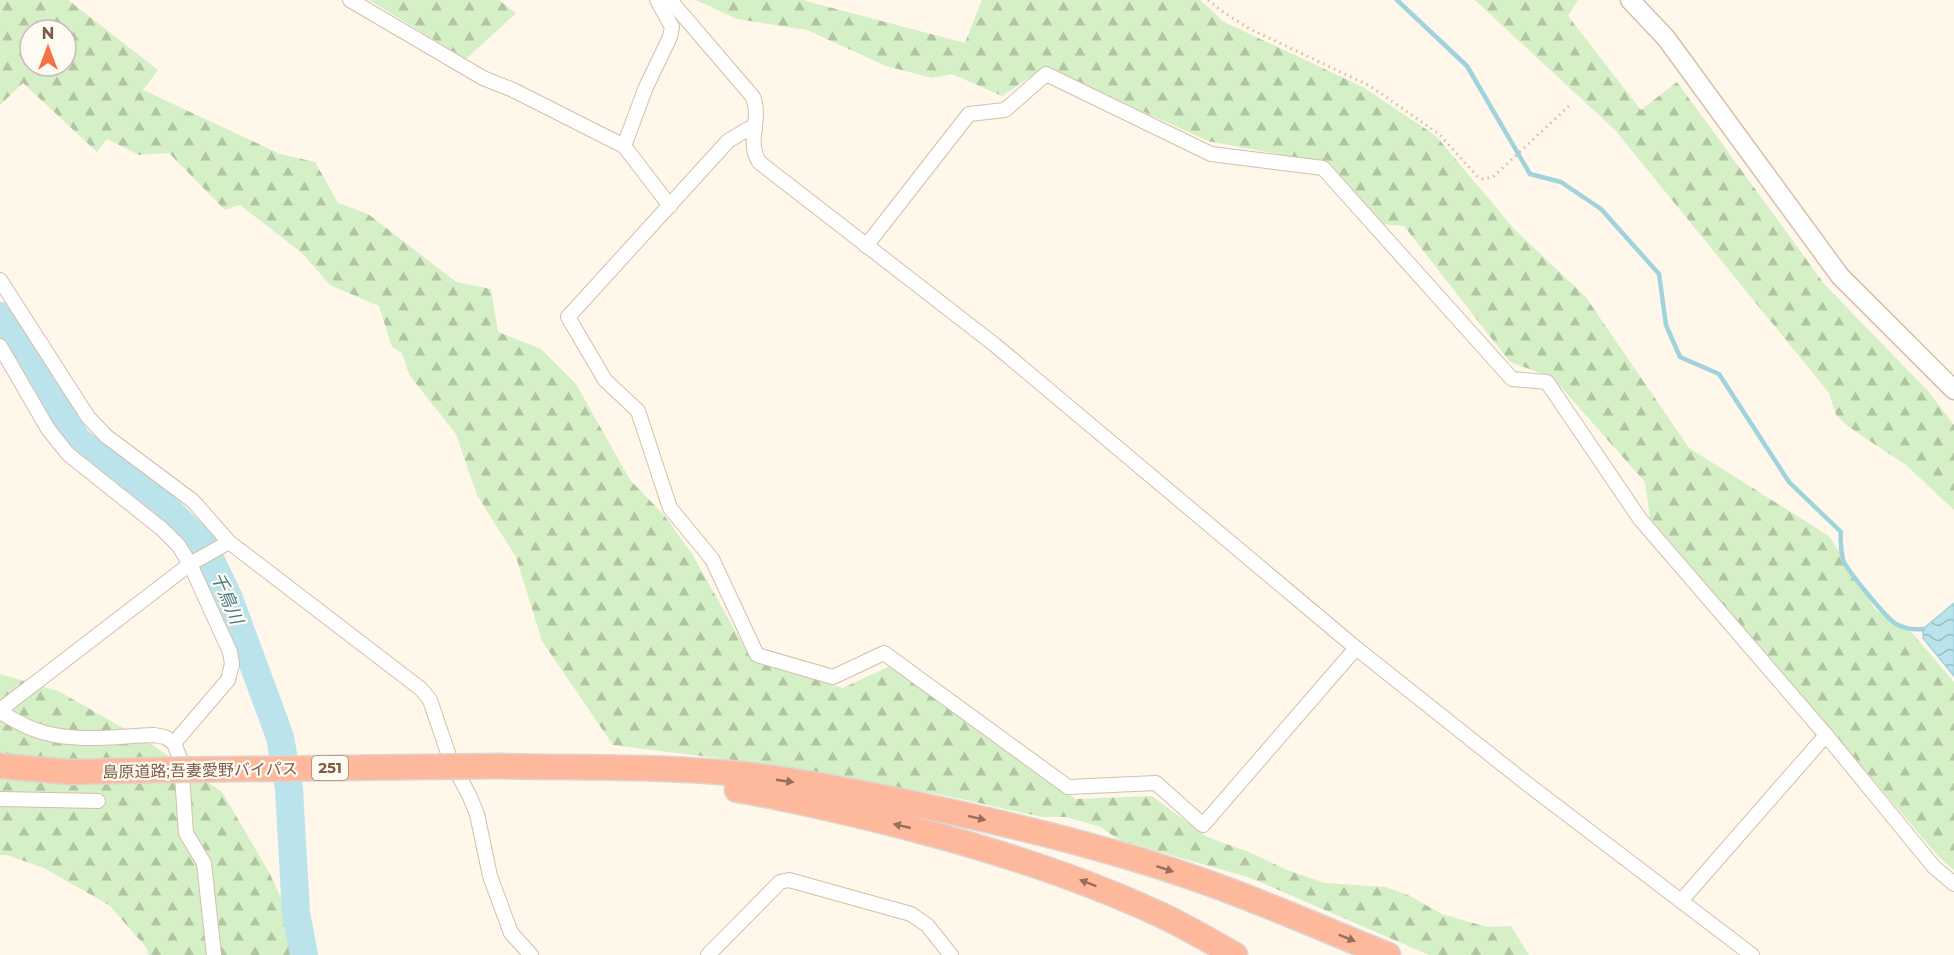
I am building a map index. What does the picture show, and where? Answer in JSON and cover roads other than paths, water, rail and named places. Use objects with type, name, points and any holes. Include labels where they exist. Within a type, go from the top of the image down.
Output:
[{"type":"highway","name":"島原道路;吾妻愛野バイパス","points":[[0,766],[69,772],[501,766],[580,768]]},
{"type":"highway","points":[[580,768],[758,793],[925,831],[1017,858],[1091,884],[1161,915],[1235,955]]},
{"type":"highway","points":[[580,768],[667,768],[742,775],[839,789],[1019,827],[1118,853],[1213,885],[1388,955]]},
{"type":"street","points":[[350,0],[483,78],[513,90],[624,146],[670,206]]},
{"type":"street","points":[[624,146],[646,87],[670,37],[672,27],[657,0]]},
{"type":"street","points":[[670,0],[753,97],[756,104],[754,154],[759,162],[995,345],[1356,648],[1526,783],[1752,955]]},
{"type":"street","points":[[1630,0],[1666,38],[1840,276],[1954,389]]},
{"type":"street","points":[[866,246],[969,114],[1005,110],[1046,74],[1211,154],[1323,168],[1512,379],[1547,382],[1640,519],[1826,735],[1934,867],[1954,884]]},
{"type":"street","points":[[755,128],[748,129],[728,141],[568,317],[605,380],[638,411],[670,508],[712,559],[757,655],[833,677],[884,653],[1068,787],[1156,783],[1203,825],[1356,648]]},
{"type":"street","points":[[0,280],[88,417],[106,436],[193,501],[226,544],[421,689],[430,700],[450,759],[477,813],[490,876],[511,933],[531,955]]},
{"type":"street","points":[[0,345],[48,429],[68,454],[162,529],[192,562],[230,652],[232,664],[228,680],[174,743]]},
{"type":"street","points":[[214,955],[204,863],[186,833],[181,761],[174,743],[165,737],[154,735],[78,738],[53,735],[33,729],[0,711],[192,562],[226,544]]},
{"type":"street","points":[[1682,901],[1826,735]]},
{"type":"street","points":[[0,799],[98,801]]},
{"type":"street","points":[[708,955],[780,882],[789,880],[911,914],[927,925],[951,955]]},
{"type":"water","points":[[1954,603],[1954,676],[1923,638],[1923,629]]},
{"type":"waterway","points":[[1397,0],[1467,66],[1530,174],[1561,182],[1601,209],[1659,274],[1666,325],[1680,357],[1719,374],[1789,482],[1841,532],[1843,560],[1876,604],[1896,624],[1909,629],[1923,629]]},
{"type":"waterway","name":"千鳥川","points":[[0,316],[77,440],[157,499],[203,544],[228,596],[280,737],[289,789],[296,913],[304,955]]}]
